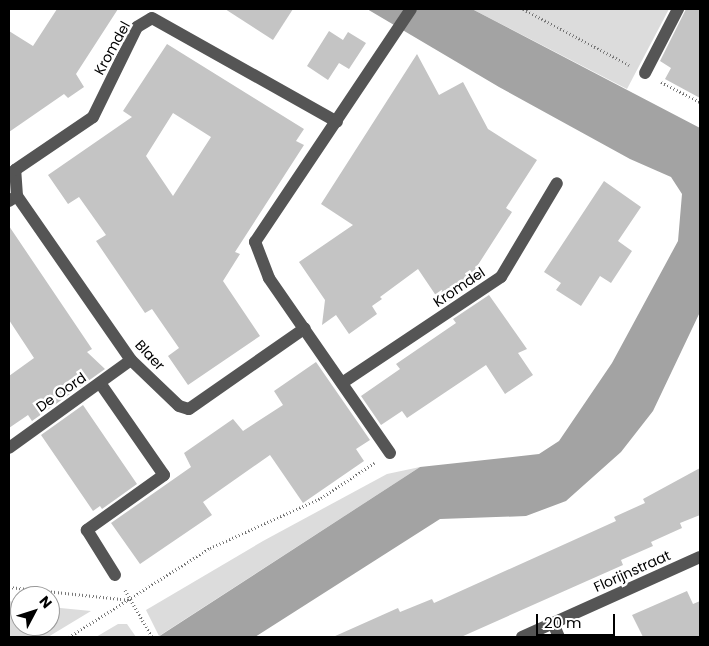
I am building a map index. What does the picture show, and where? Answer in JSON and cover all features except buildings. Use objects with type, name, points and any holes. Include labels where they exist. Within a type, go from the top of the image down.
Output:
[{"type":"street","points":[[390,453],[269,278],[254,242],[337,122],[411,9]]},
{"type":"street","points":[[645,73],[678,9]]},
{"type":"street","name":"Kromdel","points":[[13,198],[14,170],[93,117],[137,27],[152,18],[337,122]]},
{"type":"street","name":"Kromdel","points":[[342,383],[501,277],[557,183]]},
{"type":"street","name":"Blaer","points":[[13,198],[131,360],[178,406],[189,409],[305,328]]},
{"type":"street","name":"De Oord","points":[[9,448],[131,360]]},
{"type":"street","points":[[100,383],[164,475],[87,530],[115,575]]},
{"type":"street","name":"Florijnstraat","points":[[522,637],[700,557]]},
{"type":"street","points":[[553,623],[559,637]]},
{"type":"path","points":[[523,9],[700,102]]},
{"type":"path","points":[[69,637],[131,600],[210,548],[322,498],[390,453]]},
{"type":"path","points":[[115,575],[152,637]]},
{"type":"path","points":[[9,587],[131,600]]},
{"type":"shaded area","points":[[367,9],[472,9],[700,128],[700,312],[653,411],[621,452],[566,501],[526,516],[440,519],[255,637],[158,637],[420,467],[539,454],[559,441],[612,363],[678,241],[682,194],[671,177],[630,159],[499,87]]},
{"type":"shaded area","points":[[472,9],[669,9],[627,89]]},
{"type":"shaded area","points":[[420,467],[159,636],[146,610],[263,541],[387,474]]},
{"type":"shaded area","points":[[9,601],[10,636],[50,636],[48,637],[9,637]]},
{"type":"shaded area","points":[[60,608],[91,611],[60,630]]},
{"type":"shaded area","points":[[118,624],[127,624],[136,637],[96,637]]}]
